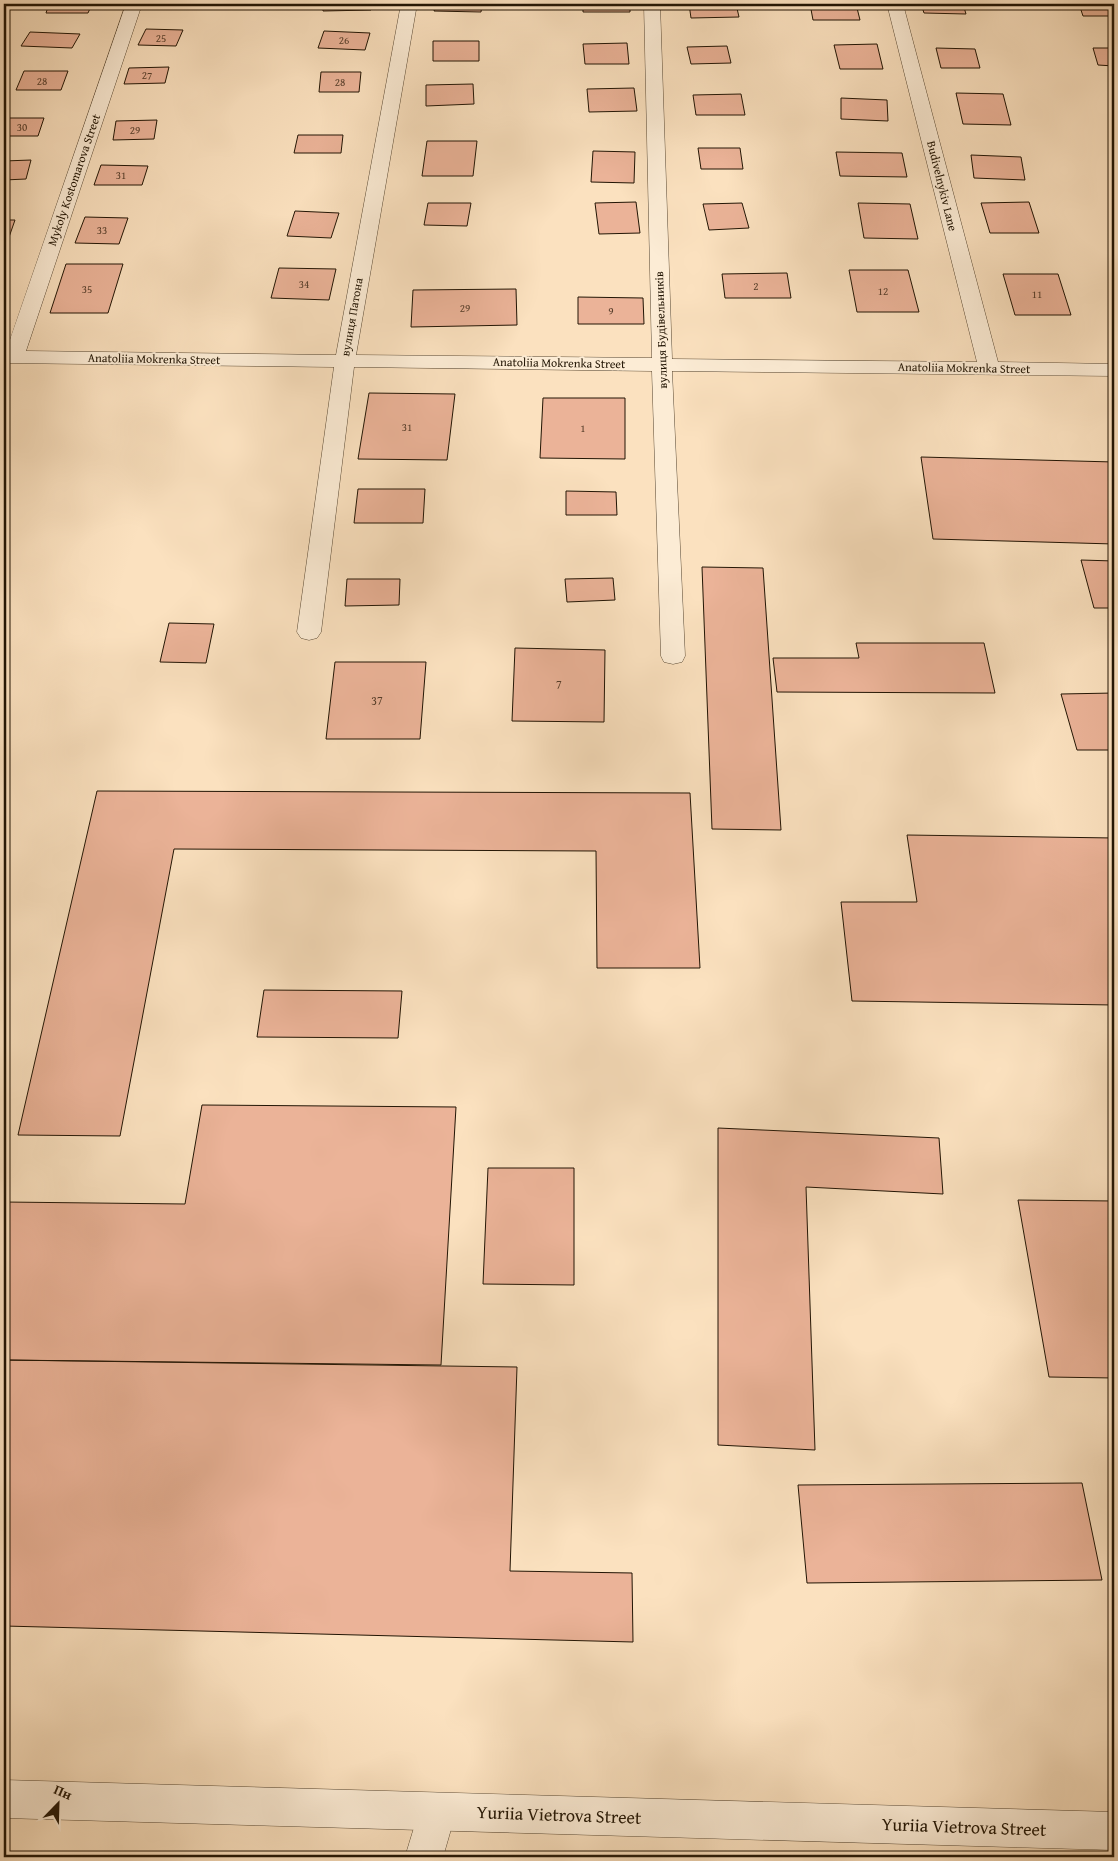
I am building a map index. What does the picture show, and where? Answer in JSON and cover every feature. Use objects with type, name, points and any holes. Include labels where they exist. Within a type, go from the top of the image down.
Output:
[{"type":"street","name":"Mykoly Kostomarova Street","points":[[9,357],[134,4]]},
{"type":"street","name":"вулиця Патона","points":[[309,632],[345,361],[408,4]]},
{"type":"street","name":"вулиця Будівельників","points":[[652,4],[662,365],[674,656]]},
{"type":"street","name":"Budivelnykiv Lane","points":[[895,4],[989,368]]},
{"type":"street","name":"Anatoliia Mokrenka Street","points":[[9,357],[1114,370]]},
{"type":"street","name":"Yuriia Vietrova Street","points":[[4,1799],[1114,1831]]},
{"type":"street","points":[[424,1857],[437,1812]]},
{"type":"building","points":[[49,4],[92,4],[88,13],[46,13]]},
{"type":"building","points":[[148,4],[189,4],[188,8],[146,8]]},
{"type":"building","points":[[323,4],[372,4],[371,10],[323,11]]},
{"type":"building","points":[[436,4],[482,4],[481,12],[434,11]]},
{"type":"building","points":[[583,4],[630,4],[630,12],[583,12]]},
{"type":"building","points":[[689,4],[736,4],[739,17],[691,18]]},
{"type":"building","points":[[810,4],[856,4],[860,20],[813,20]]},
{"type":"building","points":[[921,4],[963,4],[966,14],[924,13]]},
{"type":"building","points":[[1079,4],[1114,4],[1114,16],[1083,16]]},
{"type":"building","points":[[146,29],[183,30],[176,46],[138,45]]},
{"type":"building","points":[[324,31],[370,33],[365,50],[318,48]]},
{"type":"building","points":[[30,32],[80,34],[72,48],[21,46]]},
{"type":"building","points":[[433,41],[479,41],[479,61],[433,61]]},
{"type":"building","points":[[627,43],[629,64],[585,64],[583,44]]},
{"type":"building","points":[[877,44],[883,69],[840,69],[834,45]]},
{"type":"building","points":[[727,46],[731,63],[691,64],[687,47]]},
{"type":"building","points":[[936,48],[975,49],[980,68],[941,68]]},
{"type":"building","points":[[1093,48],[1114,48],[1114,66],[1098,65]]},
{"type":"building","points":[[169,67],[165,83],[124,84],[129,68]]},
{"type":"building","points":[[24,71],[68,71],[61,90],[16,90]]},
{"type":"building","points":[[321,72],[361,72],[359,92],[319,92]]},
{"type":"building","points":[[473,84],[474,104],[426,106],[426,85]]},
{"type":"building","points":[[634,88],[637,111],[589,112],[587,89]]},
{"type":"building","points":[[956,93],[1003,94],[1011,125],[963,124]]},
{"type":"building","points":[[741,94],[745,115],[696,115],[693,95]]},
{"type":"building","points":[[841,98],[887,100],[888,121],[841,119]]},
{"type":"building","points":[[4,118],[44,118],[38,136],[4,136]]},
{"type":"building","points":[[157,120],[154,139],[113,140],[116,121]]},
{"type":"building","points":[[298,135],[343,135],[341,153],[294,153]]},
{"type":"building","points":[[427,141],[477,141],[473,176],[422,176]]},
{"type":"building","points":[[698,148],[740,148],[743,169],[701,169]]},
{"type":"building","points":[[593,151],[635,152],[634,183],[591,182]]},
{"type":"building","points":[[836,152],[902,153],[907,177],[840,176]]},
{"type":"building","points":[[971,155],[1021,157],[1025,180],[974,178]]},
{"type":"building","points":[[31,160],[26,179],[4,180],[4,161]]},
{"type":"building","points":[[101,165],[148,166],[142,185],[94,185]]},
{"type":"building","points":[[636,202],[640,233],[599,234],[595,203]]},
{"type":"building","points":[[1029,202],[1039,233],[990,233],[981,203]]},
{"type":"building","points":[[428,203],[471,203],[467,226],[424,225]]},
{"type":"building","points":[[742,203],[749,228],[709,230],[703,204]]},
{"type":"building","points":[[858,203],[910,204],[918,239],[864,238]]},
{"type":"building","points":[[295,211],[339,213],[331,238],[287,236]]},
{"type":"building","points":[[85,217],[128,218],[119,244],[75,243]]},
{"type":"building","points":[[4,220],[15,220],[8,240],[4,240]]},
{"type":"building","points":[[66,264],[123,264],[108,313],[50,313]]},
{"type":"building","points":[[279,268],[336,269],[329,300],[271,298]]},
{"type":"building","points":[[849,270],[908,270],[919,312],[857,312]]},
{"type":"building","points":[[787,273],[791,298],[725,298],[722,274]]},
{"type":"building","points":[[1003,274],[1058,274],[1071,315],[1015,315]]},
{"type":"building","points":[[516,289],[517,325],[411,327],[413,290]]},
{"type":"building","points":[[578,297],[643,298],[644,324],[578,324]]},
{"type":"building","points":[[369,393],[455,394],[447,460],[358,459]]},
{"type":"building","points":[[543,398],[625,398],[625,459],[540,458]]},
{"type":"building","points":[[921,457],[1114,462],[1114,544],[933,539]]},
{"type":"building","points":[[358,489],[425,489],[423,523],[354,523]]},
{"type":"building","points":[[566,491],[616,492],[617,515],[566,515]]},
{"type":"building","points":[[1081,560],[1114,561],[1114,608],[1094,608]]},
{"type":"building","points":[[702,567],[763,568],[781,830],[712,829]]},
{"type":"building","points":[[613,578],[615,600],[567,602],[565,579]]},
{"type":"building","points":[[347,579],[400,579],[399,605],[345,606]]},
{"type":"building","points":[[169,623],[214,624],[206,663],[160,662]]},
{"type":"building","points":[[856,643],[984,643],[995,693],[777,692],[773,658],[859,658]]},
{"type":"building","points":[[515,648],[605,650],[604,722],[512,721]]},
{"type":"building","points":[[335,662],[426,662],[420,739],[326,739]]},
{"type":"building","points":[[1114,693],[1114,750],[1077,750],[1061,694]]},
{"type":"building","points":[[97,791],[690,793],[700,968],[597,968],[596,851],[174,849],[120,1136],[18,1135]]},
{"type":"building","points":[[907,835],[1114,838],[1114,1005],[852,1001],[841,902],[917,902]]},
{"type":"building","points":[[264,990],[402,991],[398,1038],[257,1037]]},
{"type":"building","points":[[202,1105],[456,1107],[441,1365],[4,1360],[4,1202],[185,1204]]},
{"type":"building","points":[[718,1128],[939,1138],[943,1194],[806,1187],[815,1450],[718,1445]]},
{"type":"building","points":[[488,1168],[574,1168],[574,1285],[483,1284]]},
{"type":"building","points":[[1018,1200],[1114,1201],[1114,1378],[1049,1377]]},
{"type":"building","points":[[4,1360],[517,1367],[510,1571],[632,1573],[633,1642],[4,1626]]},
{"type":"building","points":[[1082,1483],[1102,1580],[807,1583],[798,1485]]}]
